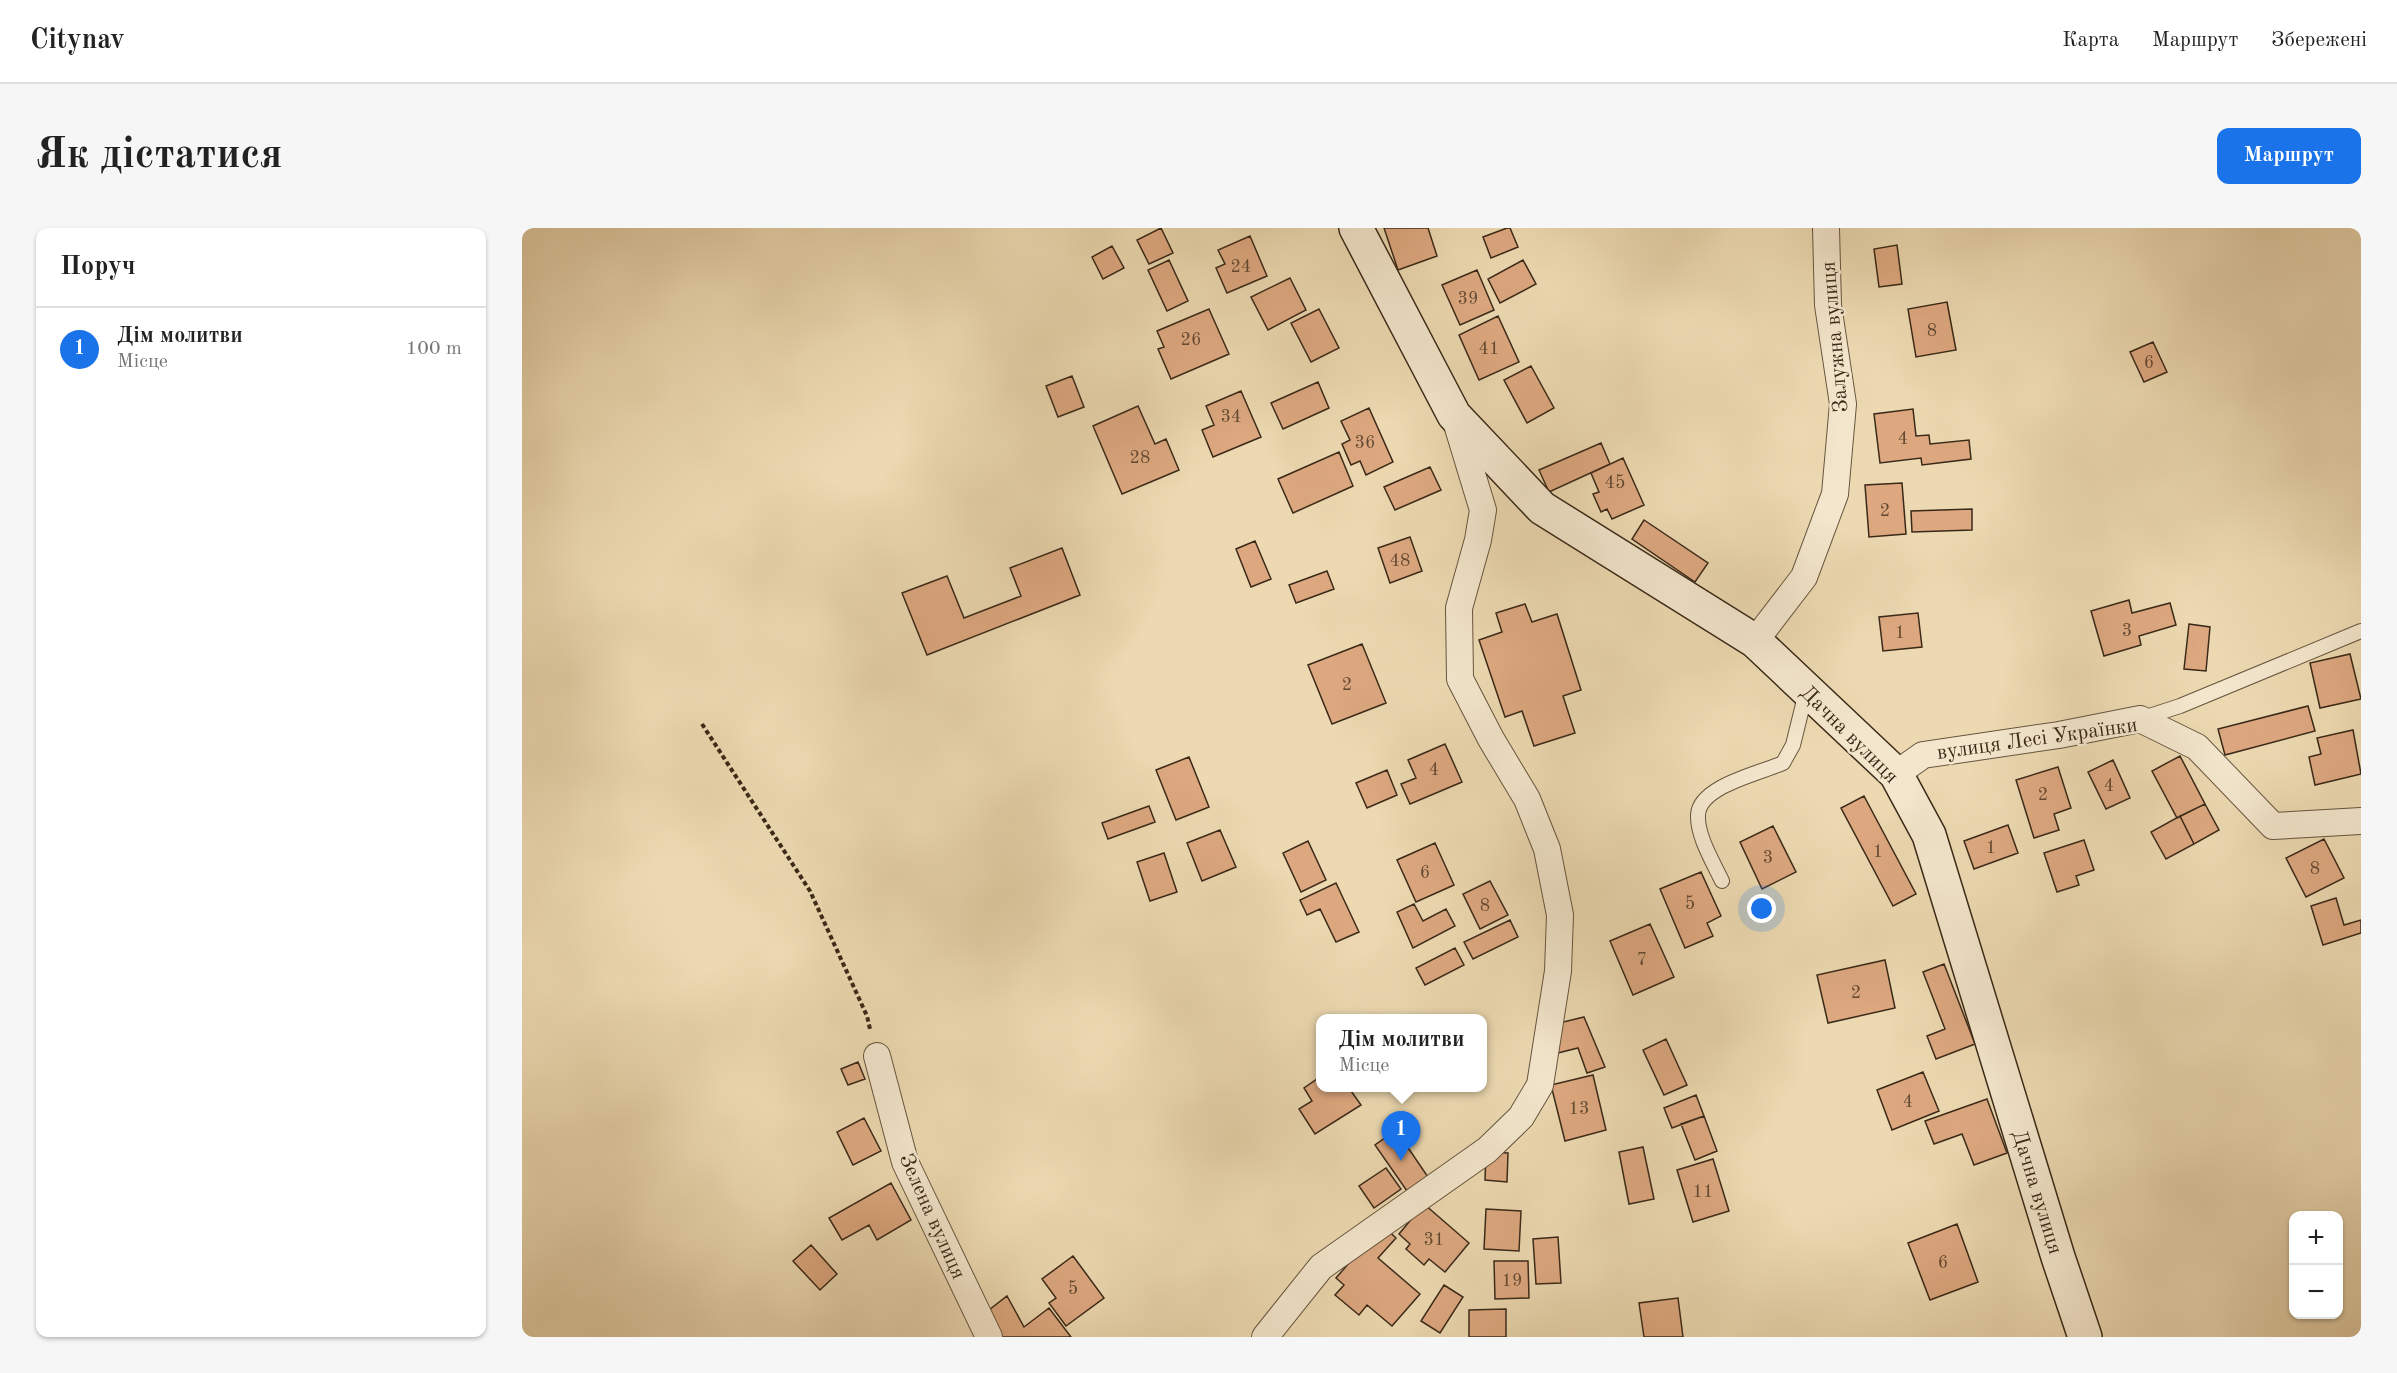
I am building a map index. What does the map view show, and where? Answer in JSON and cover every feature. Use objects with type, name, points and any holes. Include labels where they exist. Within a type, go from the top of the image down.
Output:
[{"type":"street","name":"Дачна вулиця","points":[[1356,228],[1454,415],[1542,508],[1755,641],[1896,774],[1929,835],[2054,1245],[2085,1337]]},
{"type":"street","name":"Залужна вулиця","points":[[1755,641],[1804,577],[1834,494],[1843,404],[1828,305],[1826,228]]},
{"type":"street","points":[[1265,1337],[1321,1267],[1487,1150],[1521,1117],[1540,1085],[1558,971],[1560,915],[1547,849],[1527,799],[1491,740],[1460,678],[1459,608],[1478,540],[1483,510],[1454,415]]},
{"type":"street","name":"вулиця Лесі Українки","points":[[1896,774],[1923,755],[2059,735],[2140,719],[2197,747],[2273,826],[2361,821]]},
{"type":"street","name":"Зелена вулиця","points":[[877,1056],[905,1161],[989,1337]]},
{"type":"lane","points":[[2140,719],[2180,706],[2361,631]]},
{"type":"lane","points":[[1722,881],[1705,844],[1698,814],[1705,800],[1723,785],[1783,763],[1792,745],[1806,690]]},
{"type":"path","points":[[702,724],[810,891],[867,1016],[877,1056]]},
{"type":"building","points":[[1161,228],[1173,253],[1149,264],[1137,240]]},
{"type":"building","points":[[1384,228],[1428,228],[1437,256],[1398,270]]},
{"type":"building","points":[[1510,228],[1518,247],[1491,258],[1483,237]]},
{"type":"building","points":[[1250,236],[1267,276],[1227,293],[1216,268],[1225,264],[1218,250]]},
{"type":"building","points":[[1897,245],[1902,284],[1879,287],[1874,249]]},
{"type":"building","points":[[1112,246],[1124,268],[1103,279],[1092,257]]},
{"type":"building","points":[[1169,260],[1188,301],[1167,311],[1148,270]]},
{"type":"building","points":[[1523,260],[1536,284],[1500,303],[1488,279]]},
{"type":"building","points":[[1477,270],[1494,310],[1460,325],[1442,285]]},
{"type":"building","points":[[1290,278],[1306,310],[1268,330],[1251,297]]},
{"type":"building","points":[[1947,302],[1956,350],[1916,357],[1908,309]]},
{"type":"building","points":[[1209,309],[1229,354],[1171,379],[1158,349],[1164,347],[1157,331]]},
{"type":"building","points":[[1319,309],[1339,348],[1311,362],[1291,323]]},
{"type":"building","points":[[1498,316],[1519,362],[1479,380],[1459,335]]},
{"type":"building","points":[[2153,342],[2167,372],[2144,382],[2130,352]]},
{"type":"building","points":[[1531,366],[1554,408],[1527,423],[1504,380]]},
{"type":"building","points":[[1072,376],[1084,407],[1058,417],[1046,386]]},
{"type":"building","points":[[1318,382],[1329,408],[1283,429],[1271,403]]},
{"type":"building","points":[[1241,391],[1261,437],[1213,457],[1202,430],[1214,425],[1206,406]]},
{"type":"building","points":[[1138,406],[1155,444],[1166,439],[1179,470],[1122,494],[1093,426]]},
{"type":"building","points":[[1369,408],[1393,462],[1366,475],[1360,461],[1351,465],[1342,444],[1350,440],[1341,421]]},
{"type":"building","points":[[1913,409],[1916,436],[1929,435],[1930,444],[1969,440],[1971,459],[1922,465],[1921,458],[1880,463],[1874,414]]},
{"type":"building","points":[[1601,443],[1610,464],[1549,492],[1539,470]]},
{"type":"building","points":[[1339,452],[1353,486],[1293,513],[1278,479]]},
{"type":"building","points":[[1623,458],[1644,505],[1612,519],[1607,509],[1601,512],[1593,494],[1599,492],[1591,473]]},
{"type":"building","points":[[1430,467],[1441,490],[1395,510],[1384,487]]},
{"type":"building","points":[[1902,483],[1906,534],[1869,537],[1865,485]]},
{"type":"building","points":[[1972,509],[1972,530],[1912,532],[1911,511]]},
{"type":"building","points":[[1644,520],[1708,563],[1695,582],[1632,539]]},
{"type":"building","points":[[1410,537],[1422,571],[1390,583],[1378,548]]},
{"type":"building","points":[[1255,541],[1271,579],[1251,587],[1236,549]]},
{"type":"building","points":[[1062,548],[1080,595],[927,655],[902,593],[947,576],[964,618],[1021,596],[1010,568]]},
{"type":"building","points":[[1327,571],[1334,589],[1296,603],[1289,585]]},
{"type":"building","points":[[2129,600],[2132,613],[2170,603],[2176,625],[2139,636],[2141,645],[2104,656],[2091,611]]},
{"type":"building","points":[[1525,604],[1532,622],[1557,614],[1581,690],[1563,696],[1575,733],[1534,746],[1522,711],[1505,717],[1479,640],[1502,632],[1496,613]]},
{"type":"building","points":[[1918,613],[1922,647],[1883,651],[1879,617]]},
{"type":"building","points":[[2189,624],[2210,627],[2206,671],[2184,669]]},
{"type":"building","points":[[1362,644],[1386,703],[1332,724],[1308,665]]},
{"type":"building","points":[[2350,654],[2361,699],[2320,708],[2310,663]]},
{"type":"building","points":[[2308,706],[2315,731],[2225,755],[2218,729]]},
{"type":"building","points":[[2353,730],[2361,774],[2315,785],[2309,757],[2321,754],[2317,738]]},
{"type":"building","points":[[1445,744],[1462,782],[1410,804],[1401,784],[1416,778],[1408,760]]},
{"type":"building","points":[[2180,756],[2205,804],[2177,818],[2152,771]]},
{"type":"building","points":[[1189,757],[1209,807],[1176,820],[1156,770]]},
{"type":"building","points":[[2113,760],[2130,798],[2106,809],[2088,772]]},
{"type":"building","points":[[2058,767],[2071,808],[2054,814],[2059,830],[2034,838],[2016,780]]},
{"type":"building","points":[[1387,770],[1397,795],[1367,808],[1356,783]]},
{"type":"building","points":[[1864,796],[1916,894],[1893,906],[1841,808]]},
{"type":"building","points":[[2205,804],[2219,830],[2194,844],[2180,816]]},
{"type":"building","points":[[1149,806],[1155,822],[1108,839],[1102,823]]},
{"type":"building","points":[[2180,816],[2194,844],[2166,859],[2151,832]]},
{"type":"building","points":[[2008,825],[2018,853],[1974,869],[1964,841]]},
{"type":"building","points":[[1773,826],[1796,872],[1762,889],[1740,842]]},
{"type":"building","points":[[1220,830],[1236,867],[1202,881],[1187,843]]},
{"type":"building","points":[[2324,839],[2344,878],[2306,897],[2286,858]]},
{"type":"building","points":[[2084,840],[2094,870],[2076,876],[2079,885],[2057,892],[2044,853]]},
{"type":"building","points":[[1308,841],[1326,880],[1301,892],[1283,853]]},
{"type":"building","points":[[1435,843],[1454,885],[1416,902],[1397,860]]},
{"type":"building","points":[[1164,853],[1177,892],[1150,901],[1137,862]]},
{"type":"building","points":[[1701,872],[1721,916],[1707,923],[1713,936],[1685,948],[1660,889]]},
{"type":"building","points":[[1490,881],[1508,915],[1480,929],[1463,894]]},
{"type":"building","points":[[1336,883],[1359,932],[1336,942],[1320,909],[1307,915],[1300,900]]},
{"type":"building","points":[[2336,898],[2344,925],[2361,920],[2361,933],[2323,945],[2311,906]]},
{"type":"building","points":[[1414,904],[1423,921],[1446,909],[1455,926],[1413,948],[1397,912]]},
{"type":"building","points":[[1510,920],[1518,937],[1473,959],[1464,942]]},
{"type":"building","points":[[1650,924],[1674,977],[1633,995],[1610,941]]},
{"type":"building","points":[[1455,948],[1464,965],[1425,985],[1416,968]]},
{"type":"building","points":[[1885,960],[1895,1008],[1828,1023],[1817,975]]},
{"type":"building","points":[[1944,964],[1975,1044],[1936,1059],[1927,1036],[1945,1029],[1923,972]]},
{"type":"building","points":[[1584,1017],[1605,1067],[1587,1073],[1578,1048],[1554,1054],[1559,1023]]},
{"type":"building","points":[[1666,1039],[1687,1085],[1664,1095],[1643,1050]]},
{"type":"building","points":[[858,1062],[865,1079],[848,1085],[841,1069]]},
{"type":"building","points":[[1923,1072],[1939,1111],[1892,1130],[1877,1090]]},
{"type":"building","points":[[1593,1075],[1606,1130],[1565,1141],[1551,1085]]},
{"type":"building","points":[[1316,1080],[1316,1092],[1352,1092],[1361,1105],[1315,1134],[1299,1109],[1312,1101],[1304,1088]]},
{"type":"building","points":[[1696,1095],[1704,1116],[1672,1128],[1664,1108]]},
{"type":"building","points":[[1987,1099],[2007,1153],[1974,1165],[1962,1134],[1934,1144],[1925,1121]]},
{"type":"building","points":[[1403,1112],[1414,1126],[1401,1135],[1391,1120]]},
{"type":"building","points":[[1704,1116],[1717,1151],[1695,1160],[1681,1124]]},
{"type":"building","points":[[864,1118],[881,1151],[853,1165],[837,1132]]},
{"type":"building","points":[[1396,1130],[1428,1177],[1407,1191],[1375,1145]]},
{"type":"building","points":[[1643,1147],[1654,1199],[1629,1204],[1619,1152]]},
{"type":"building","points":[[1486,1152],[1508,1153],[1507,1182],[1485,1180]]},
{"type":"building","points":[[1713,1159],[1729,1211],[1693,1222],[1677,1170]]},
{"type":"building","points":[[1386,1168],[1401,1189],[1374,1208],[1359,1186]]},
{"type":"building","points":[[891,1183],[911,1220],[877,1240],[869,1225],[842,1240],[829,1218]]},
{"type":"building","points":[[1424,1204],[1469,1243],[1445,1272],[1429,1259],[1424,1265],[1406,1249],[1410,1244],[1399,1234]]},
{"type":"building","points":[[1486,1209],[1521,1211],[1519,1251],[1484,1249]]},
{"type":"building","points":[[1957,1224],[1978,1282],[1930,1300],[1908,1243]]},
{"type":"building","points":[[1382,1225],[1396,1238],[1378,1258],[1420,1294],[1392,1326],[1367,1305],[1359,1315],[1335,1295],[1344,1285],[1336,1278]]},
{"type":"building","points":[[1558,1237],[1561,1283],[1536,1284],[1533,1239]]},
{"type":"building","points":[[811,1245],[837,1274],[820,1290],[793,1261]]},
{"type":"building","points":[[1073,1256],[1104,1298],[1066,1326],[1049,1303],[1056,1298],[1042,1279]]},
{"type":"building","points":[[1494,1261],[1528,1261],[1529,1298],[1495,1299]]},
{"type":"building","points":[[1444,1285],[1463,1297],[1440,1333],[1421,1321]]},
{"type":"building","points":[[1007,1296],[1024,1327],[1049,1308],[1071,1337],[1001,1337],[989,1310]]},
{"type":"building","points":[[1678,1298],[1683,1337],[1644,1337],[1639,1303]]},
{"type":"building","points":[[1506,1309],[1506,1337],[1469,1337],[1469,1310]]},
{"type":"place","name":"Дім молитви","points":[[1401,1161]]}]
